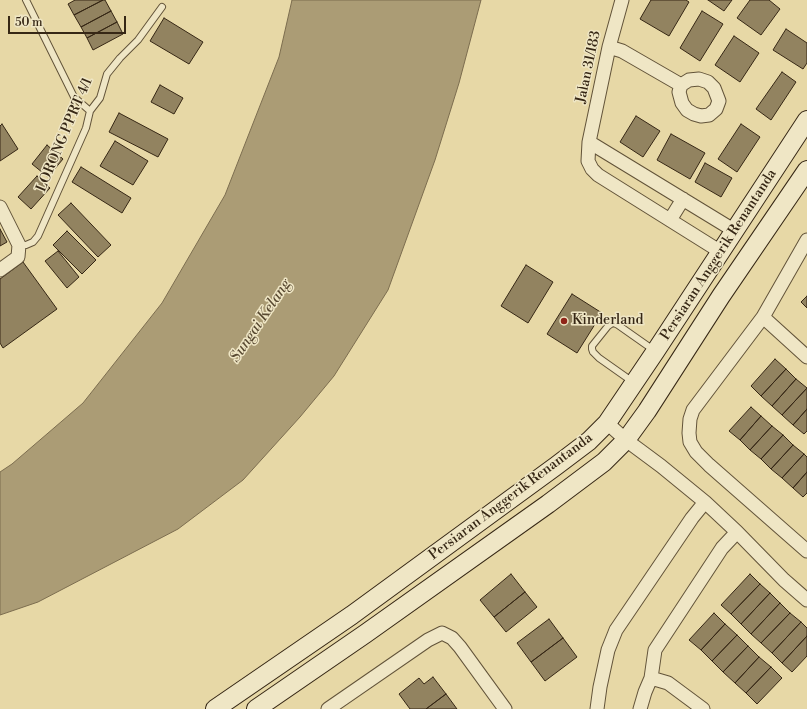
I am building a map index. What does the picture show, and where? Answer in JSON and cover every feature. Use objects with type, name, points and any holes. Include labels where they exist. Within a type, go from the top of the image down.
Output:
[{"type":"main road","name":"Persiaran Anggerik Renantanda","points":[[215,709],[352,615],[589,441],[607,423],[807,120]]},
{"type":"main road","name":"Persiaran Anggerik Renantanda","points":[[256,709],[365,634],[548,504],[604,462],[626,440],[647,411],[721,296],[807,170]]},
{"type":"street","name":"Jalan 31/183","points":[[622,0],[609,47],[590,142],[588,161],[598,176],[721,252]]},
{"type":"street","points":[[609,47],[622,51],[681,85]]},
{"type":"street","points":[[590,142],[735,231]]},
{"type":"street","points":[[670,220],[683,199]]},
{"type":"street","points":[[0,207],[19,246],[18,257],[0,270]]},
{"type":"street","points":[[807,240],[763,317],[693,410],[689,426],[690,442],[696,452],[807,551]]},
{"type":"street","points":[[763,317],[807,357]]},
{"type":"street","points":[[607,423],[626,440],[705,502],[784,580],[807,600]]},
{"type":"street","points":[[597,709],[608,650],[616,630],[692,518],[705,502]]},
{"type":"street","points":[[640,709],[651,678],[655,650],[722,548],[737,532]]},
{"type":"street","points":[[328,709],[428,640],[442,633],[452,638],[460,647],[505,709]]},
{"type":"street","points":[[651,678],[668,683],[702,709]]},
{"type":"lane","points":[[26,0],[74,97],[90,111]]},
{"type":"lane","name":"LORONG PPRT 4/1","points":[[19,246],[33,242],[38,236],[86,128],[90,111],[100,98],[108,74],[120,58],[138,40],[162,7]]},
{"type":"lane","points":[[634,383],[598,358],[593,352],[592,346],[608,326],[614,323],[655,352]]},
{"type":"water","name":"Sungai Kelang","points":[[292,0],[481,0],[459,83],[435,160],[388,290],[334,376],[300,417],[243,480],[178,529],[38,602],[0,615],[0,472],[12,464],[83,403],[162,303],[225,195],[279,57]]},
{"type":"building","points":[[75,0],[103,0],[74,15],[68,4]]},
{"type":"building","points":[[105,0],[111,11],[81,27],[74,15]]},
{"type":"building","points":[[651,0],[686,0],[689,2],[669,36],[640,19]]},
{"type":"building","points":[[708,0],[732,0],[724,11]]},
{"type":"building","points":[[750,0],[769,0],[780,9],[761,35],[737,18]]},
{"type":"building","points":[[111,11],[117,22],[87,38],[81,27]]},
{"type":"building","points":[[702,11],[723,24],[700,61],[680,48]]},
{"type":"building","points":[[164,18],[203,42],[189,64],[150,41]]},
{"type":"building","points":[[117,22],[123,34],[93,50],[87,38]]},
{"type":"building","points":[[786,29],[807,43],[807,63],[803,69],[773,50]]},
{"type":"building","points":[[734,36],[759,53],[740,82],[715,65]]},
{"type":"building","points":[[782,72],[796,82],[771,120],[756,109]]},
{"type":"building","points":[[160,85],[183,98],[174,114],[151,102]]},
{"type":"building","points":[[119,113],[168,139],[158,157],[109,132]]},
{"type":"building","points":[[636,116],[660,131],[643,157],[620,142]]},
{"type":"building","points":[[2,124],[18,149],[0,161],[0,126]]},
{"type":"building","points":[[741,124],[760,137],[737,172],[718,159]]},
{"type":"building","points":[[671,134],[705,153],[690,179],[657,160]]},
{"type":"building","points":[[115,141],[148,161],[133,185],[100,166]]},
{"type":"building","points":[[47,145],[63,159],[48,177],[32,164]]},
{"type":"building","points":[[705,163],[732,178],[721,197],[695,182]]},
{"type":"building","points":[[81,167],[131,198],[122,213],[72,182]]},
{"type":"building","points":[[37,176],[50,188],[31,209],[18,197]]},
{"type":"building","points":[[71,203],[111,245],[98,257],[58,215]]},
{"type":"building","points":[[0,229],[7,242],[0,246]]},
{"type":"building","points":[[67,231],[96,260],[82,274],[53,245]]},
{"type":"building","points":[[58,251],[79,277],[67,288],[45,261]]},
{"type":"building","points":[[23,262],[57,309],[3,348],[0,343],[0,279]]},
{"type":"building","points":[[526,265],[553,282],[528,323],[501,306]]},
{"type":"building","points":[[572,294],[602,313],[577,353],[547,334]]},
{"type":"building","points":[[807,296],[807,308],[801,302]]},
{"type":"building","points":[[775,359],[786,369],[761,396],[751,386]]},
{"type":"building","points":[[786,369],[796,379],[772,406],[761,396]]},
{"type":"building","points":[[796,379],[807,388],[782,415],[772,406]]},
{"type":"building","points":[[807,388],[807,409],[793,425],[782,415]]},
{"type":"building","points":[[751,407],[761,416],[740,440],[729,431]]},
{"type":"building","points":[[807,409],[807,431],[804,434],[793,425]]},
{"type":"building","points":[[761,416],[772,426],[750,450],[740,440]]},
{"type":"building","points":[[772,426],[783,435],[761,459],[750,450]]},
{"type":"building","points":[[783,435],[793,445],[771,469],[761,459]]},
{"type":"building","points":[[793,445],[804,454],[782,478],[771,469]]},
{"type":"building","points":[[804,454],[807,457],[807,472],[793,488],[782,478]]},
{"type":"building","points":[[807,472],[807,493],[803,497],[793,488]]},
{"type":"building","points":[[511,574],[525,592],[494,617],[480,600]]},
{"type":"building","points":[[750,574],[760,584],[731,614],[721,605]]},
{"type":"building","points":[[760,584],[770,593],[741,624],[731,614]]},
{"type":"building","points":[[525,592],[537,607],[506,632],[494,617]]},
{"type":"building","points":[[770,593],[780,603],[751,634],[741,624]]},
{"type":"building","points":[[780,603],[790,613],[761,643],[751,634]]},
{"type":"building","points":[[714,613],[725,624],[701,650],[689,640]]},
{"type":"building","points":[[790,613],[801,622],[772,653],[761,643]]},
{"type":"building","points":[[549,619],[563,638],[531,662],[517,643]]},
{"type":"building","points":[[801,622],[807,628],[807,636],[782,663],[772,653]]},
{"type":"building","points":[[725,624],[737,635],[712,661],[701,650]]},
{"type":"building","points":[[737,635],[748,646],[723,672],[712,661]]},
{"type":"building","points":[[807,636],[807,656],[792,672],[782,663]]},
{"type":"building","points":[[563,638],[577,657],[545,681],[531,662]]},
{"type":"building","points":[[748,646],[759,657],[735,683],[723,672]]},
{"type":"building","points":[[759,657],[771,667],[746,693],[735,683]]},
{"type":"building","points":[[771,667],[782,678],[757,704],[746,693]]},
{"type":"building","points":[[433,677],[446,694],[426,709],[410,709],[399,694],[419,678],[424,684]]},
{"type":"building","points":[[446,694],[457,709],[426,709]]},
{"type":"place","name":"Kinderland","points":[[564,321]]}]
